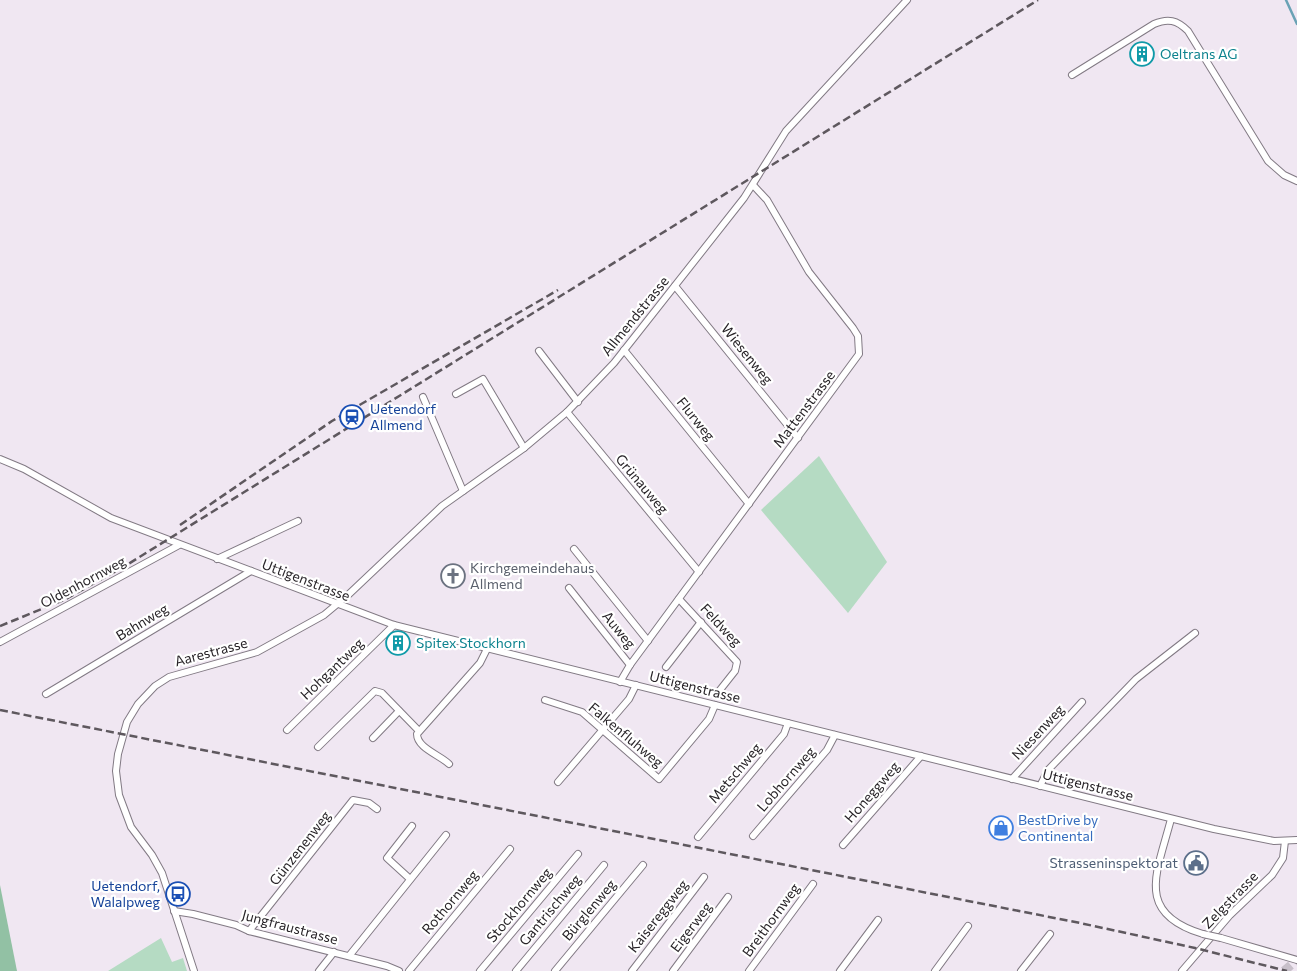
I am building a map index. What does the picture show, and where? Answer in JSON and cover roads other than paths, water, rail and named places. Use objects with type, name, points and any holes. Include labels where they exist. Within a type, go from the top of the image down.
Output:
[{"type":"street","name":"Allmendstrasse","points":[[337,605],[430,516],[524,448],[578,402],[624,350],[753,185],[776,145],[791,126],[907,0]]},
{"type":"street","points":[[1072,75],[1154,24],[1163,20],[1180,23],[1196,45],[1268,162],[1284,175],[1297,181]]},
{"type":"street","name":"Mattenstrasse","points":[[620,682],[630,665],[859,354],[858,336],[809,272],[767,200],[753,185]]},
{"type":"street","name":"Wiesenweg","points":[[675,286],[798,438]]},
{"type":"street","name":"Flurweg","points":[[624,350],[749,504]]},
{"type":"street","points":[[539,351],[578,402]]},
{"type":"street","points":[[456,394],[483,378],[524,448]]},
{"type":"street","points":[[423,397],[463,491]]},
{"type":"street","name":"Grünauweg","points":[[567,412],[699,572]]},
{"type":"street","name":"Uttigenstrasse","points":[[0,459],[28,472],[101,514],[394,625],[1172,819]]},
{"type":"street","points":[[217,559],[298,521]]},
{"type":"street","name":"Oldenhornweg","points":[[0,642],[179,544]]},
{"type":"street","points":[[574,549],[648,641]]},
{"type":"street","name":"Bahnweg","points":[[46,694],[251,571]]},
{"type":"street","name":"Auweg","points":[[569,588],[630,665]]},
{"type":"street","name":"Feldweg","points":[[679,599],[737,662],[735,671],[716,695]]},
{"type":"street","name":"Aarestrasse","points":[[194,971],[158,865],[130,827],[119,795],[116,771],[118,754],[130,716],[149,692],[169,677],[257,652],[316,620],[337,605]]},
{"type":"street","points":[[666,667],[701,622]]},
{"type":"street","name":"Hohgantweg","points":[[287,730],[394,625]]},
{"type":"street","points":[[1040,786],[1048,770],[1128,686],[1196,633]]},
{"type":"street","points":[[449,764],[440,755],[431,753],[419,742],[417,738],[419,731],[480,663],[487,648]]},
{"type":"street","points":[[558,782],[629,699],[636,685]]},
{"type":"street","points":[[318,747],[375,691],[382,693],[419,731]]},
{"type":"street","name":"Falkenfluhweg","points":[[545,700],[578,710],[659,779],[709,719],[715,705]]},
{"type":"street","name":"Niesenweg","points":[[1012,779],[1082,702]]},
{"type":"street","points":[[373,738],[399,711]]},
{"type":"street","name":"Metschweg","points":[[698,836],[784,734],[788,723]]},
{"type":"street","name":"Lobhornweg","points":[[753,836],[827,750],[836,735]]},
{"type":"street","name":"Honeggweg","points":[[843,845],[921,756]]},
{"type":"street","name":"Günzenenweg","points":[[250,932],[353,800],[369,803],[377,809]]},
{"type":"street","points":[[1297,840],[1285,841],[1241,836],[1172,819],[1156,888],[1157,901],[1168,918],[1178,924],[1203,934],[1297,960]]},
{"type":"street","points":[[410,879],[387,858],[412,826]]},
{"type":"street","points":[[349,956],[446,835]]},
{"type":"street","name":"Zelgstrasse","points":[[1182,971],[1230,915],[1272,874],[1282,858],[1285,841]]},
{"type":"street","name":"Rothornweg","points":[[409,971],[510,849]]},
{"type":"street","name":"Stockhornweg","points":[[480,971],[578,854]]},
{"type":"street","name":"Bürglenweg","points":[[555,971],[644,864]]},
{"type":"street","name":"Gantrischweg","points":[[516,971],[604,865]]},
{"type":"street","name":"Kaisereggweg","points":[[632,971],[704,877]]},
{"type":"street","name":"Breithornweg","points":[[749,971],[813,884]]},
{"type":"street","name":"Eigerweg","points":[[673,971],[728,897]]},
{"type":"street","name":"Jungfraustrasse","points":[[174,911],[217,920],[250,932],[334,952],[399,971]]},
{"type":"street","points":[[840,971],[878,920]]},
{"type":"street","points":[[935,971],[968,926]]},
{"type":"street","points":[[1021,971],[1050,934]]},
{"type":"street","points":[[319,971],[334,952]]},
{"type":"waterway","points":[[1286,0],[1297,24]]},
{"type":"tunnel","points":[[1284,971],[1297,960]]},
{"type":"railway","points":[[0,626],[64,600],[125,566],[1038,0]]},
{"type":"railway","points":[[180,525],[332,421],[558,290]]},
{"type":"railway","points":[[0,710],[1080,923],[1195,948],[1287,971]]},
{"type":"place","name":"Oeltrans AG","points":[[1142,54]]},
{"type":"place","name":"Uetendorf Allmend","points":[[352,417]]},
{"type":"place","name":"Kirchgemeindehaus Allmend","points":[[453,576]]},
{"type":"place","name":"Spitex Stockhorn","points":[[398,643]]},
{"type":"place","name":"BestDrive by Continental","points":[[1001,828]]},
{"type":"place","name":"Strasseninspektorat","points":[[1196,863]]},
{"type":"place","name":"Uetendorf, Walalpweg","points":[[178,894]]}]
